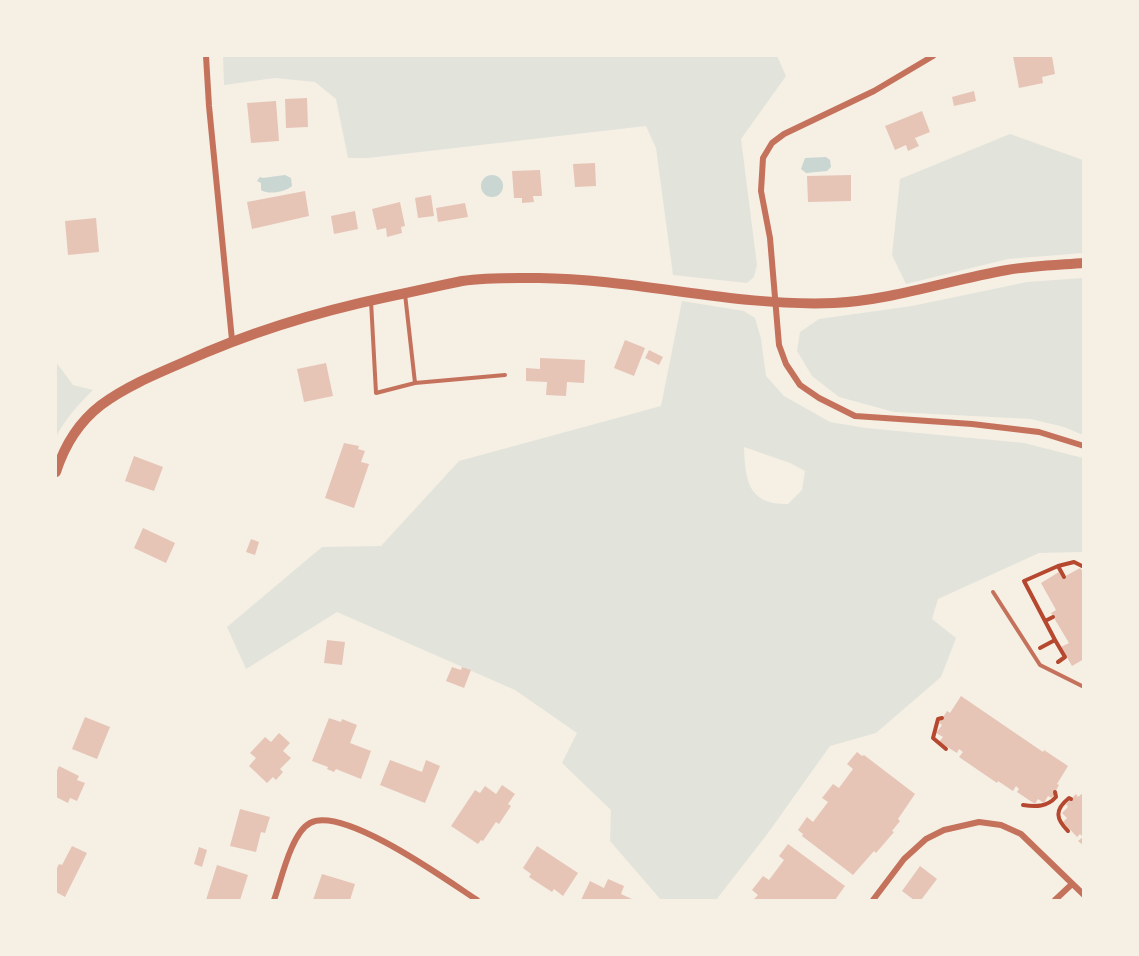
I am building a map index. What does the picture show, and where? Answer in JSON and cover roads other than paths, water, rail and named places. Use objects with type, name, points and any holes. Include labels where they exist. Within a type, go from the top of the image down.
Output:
[{"type":"street","points":[[206,56],[208,106],[232,340]]},
{"type":"street","points":[[933,56],[874,91],[784,134],[772,142],[766,150],[763,158],[761,191],[770,238],[779,345],[786,364],[800,385],[855,417],[1017,429],[1039,432],[1083,446]]},
{"type":"street","points":[[56,472],[72,436],[100,406],[162,372],[232,340],[292,320],[405,293],[465,281],[539,278],[617,282],[776,303],[853,300],[914,292],[1009,270],[1083,263]]},
{"type":"street","points":[[274,900],[291,849],[299,833],[309,823],[318,820],[336,822],[370,835],[414,858],[477,900]]},
{"type":"street","points":[[873,900],[904,859],[926,839],[944,830],[979,822],[1001,825],[1021,834],[1083,895]]},
{"type":"street","points":[[1055,900],[1072,884]]},
{"type":"lane","points":[[405,293],[415,383]]},
{"type":"lane","points":[[371,300],[376,393],[415,383],[505,375]]},
{"type":"lane","points":[[993,592],[1040,665],[1083,687]]}]
